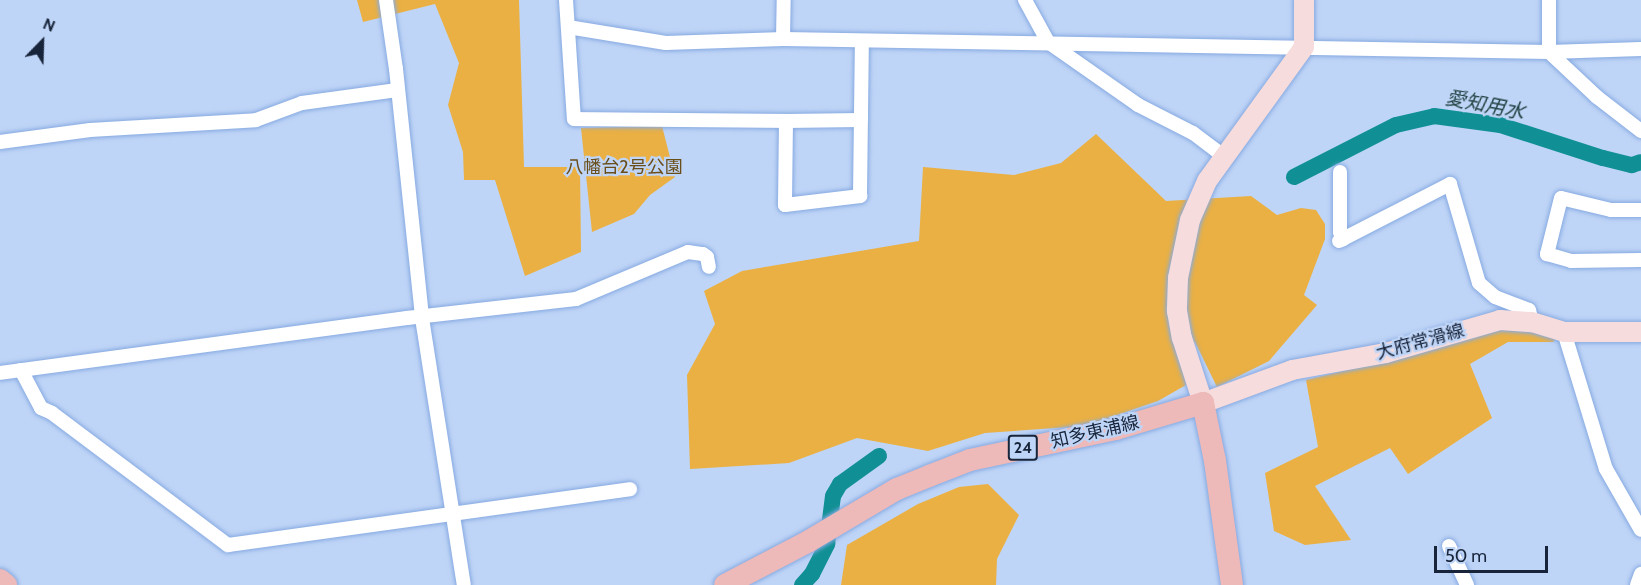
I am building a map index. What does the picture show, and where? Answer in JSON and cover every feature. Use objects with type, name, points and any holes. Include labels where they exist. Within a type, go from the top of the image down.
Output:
[{"type":"main road","points":[[1232,585],[1213,452],[1203,404],[1182,339],[1177,311],[1178,278],[1190,220],[1207,181],[1304,46],[1304,0]]},
{"type":"main road","name":"大府常滑線","points":[[1203,404],[1292,370],[1386,353],[1500,320],[1532,322],[1564,332],[1641,332]]},
{"type":"main road","name":"知多東浦線","points":[[725,585],[809,541],[897,489],[970,460],[1116,429],[1203,404]]},
{"type":"main road","points":[[0,580],[6,585]]},
{"type":"street","points":[[386,0],[422,318],[464,585]]},
{"type":"street","points":[[566,0],[574,119],[861,120]]},
{"type":"street","points":[[783,39],[784,0]]},
{"type":"street","points":[[1024,0],[1048,42],[1138,105],[1193,133],[1224,157]]},
{"type":"street","points":[[1550,0],[1549,52],[1597,97],[1641,131]]},
{"type":"street","points":[[568,27],[666,43],[783,39],[862,42],[1304,46],[1549,52],[1641,49]]},
{"type":"street","points":[[786,121],[785,204],[860,196],[862,42]]},
{"type":"street","points":[[0,142],[90,130],[256,120],[302,103],[397,90]]},
{"type":"street","points":[[1340,172],[1341,240],[1450,184],[1479,283],[1495,297],[1529,310],[1532,322]]},
{"type":"street","points":[[1641,210],[1611,210],[1561,198],[1546,254],[1571,261],[1641,260]]},
{"type":"street","points":[[0,373],[406,318],[576,299],[688,252],[703,254],[707,257],[709,267]]},
{"type":"street","points":[[1564,332],[1606,469],[1641,530]]},
{"type":"street","points":[[21,370],[41,408],[51,413],[228,544],[630,489]]},
{"type":"street","points":[[1449,546],[1467,585]]},
{"type":"street","points":[[1637,585],[1641,574]]},
{"type":"green space","points":[[357,0],[519,0],[524,167],[580,167],[581,252],[525,276],[495,180],[464,180],[463,152],[448,105],[459,63],[435,4],[363,22]]},
{"type":"green space","name":"八幡台2号公園","points":[[662,126],[675,177],[650,195],[634,214],[592,232],[581,128]]},
{"type":"green space","points":[[1096,134],[1166,201],[1251,196],[1277,215],[1301,208],[1316,210],[1325,224],[1325,239],[1304,295],[1317,305],[1269,361],[1217,387],[1195,342],[1179,349],[1186,385],[1158,401],[1085,426],[985,433],[928,451],[857,438],[789,463],[690,469],[687,375],[715,324],[704,291],[742,271],[919,241],[923,167],[1014,175],[1061,163]]},
{"type":"green space","points":[[1501,325],[1557,337],[1553,342],[1508,342],[1470,364],[1492,418],[1408,474],[1390,448],[1315,486],[1351,540],[1305,545],[1274,531],[1265,473],[1318,447],[1306,380],[1388,360]]},
{"type":"green space","points":[[988,484],[1019,515],[997,559],[996,585],[841,585],[847,545],[918,504],[959,487]]},
{"type":"waterway","name":"愛知用水","points":[[1294,177],[1396,125],[1434,116],[1500,125],[1603,158],[1632,165],[1641,162]]},
{"type":"waterway","name":"愛知用水","points":[[802,585],[812,574],[827,544],[833,496],[840,484],[879,456]]}]
